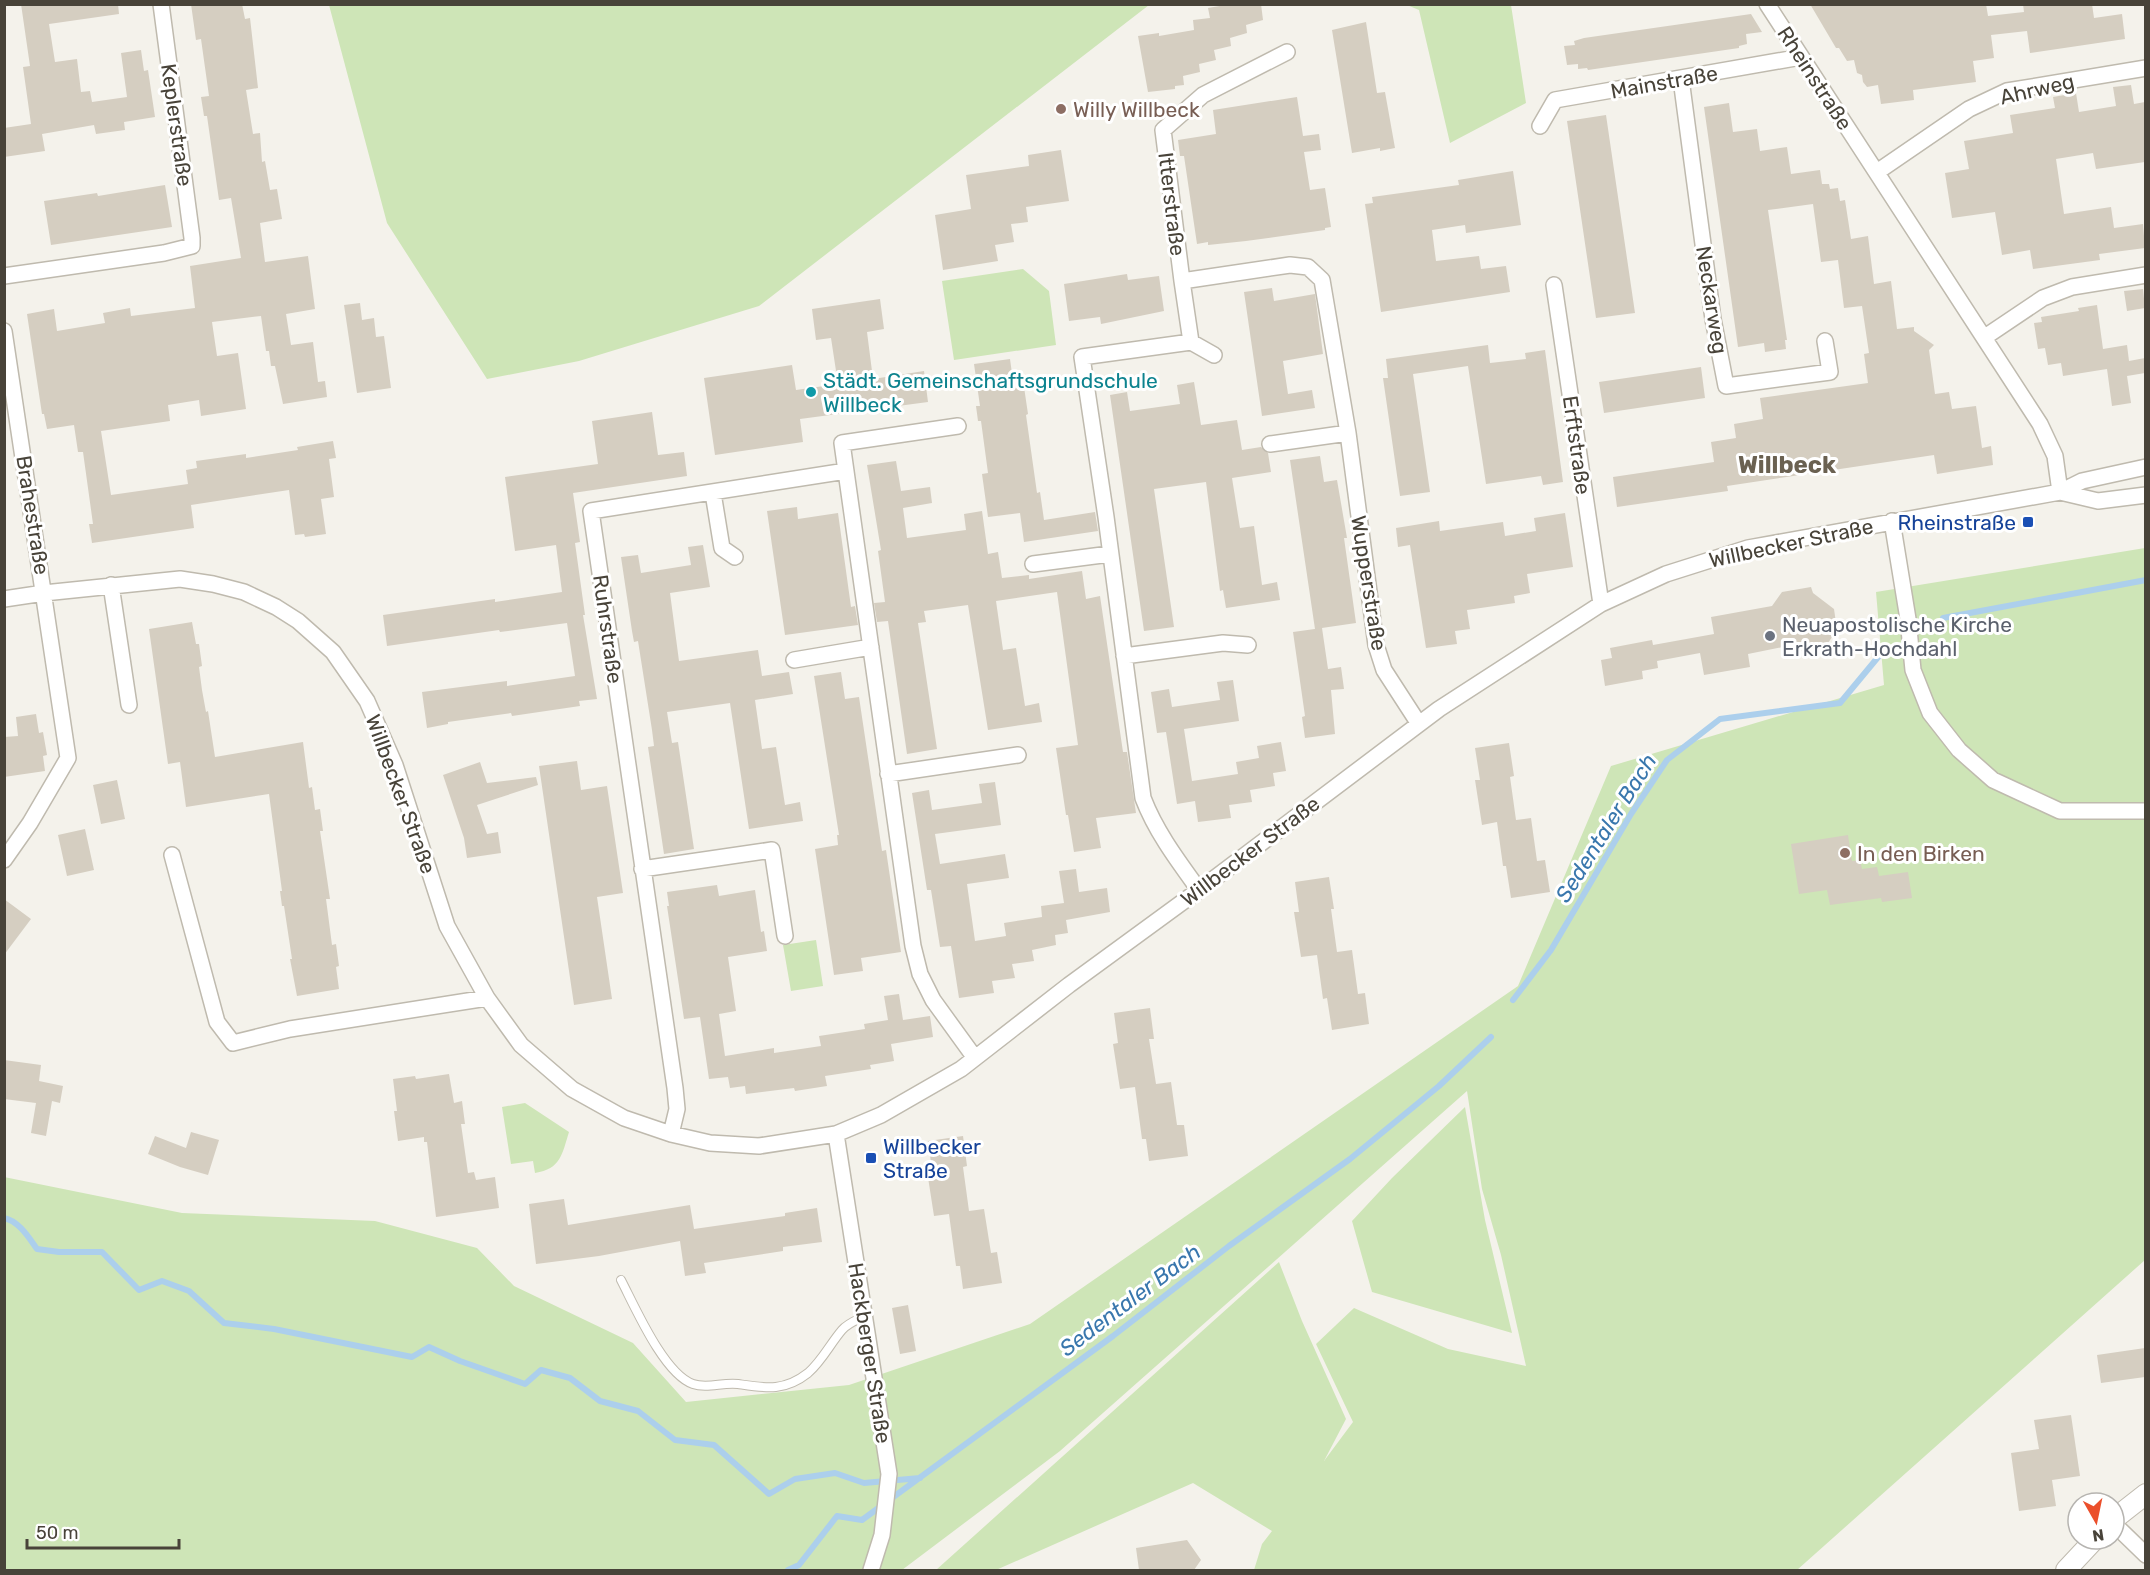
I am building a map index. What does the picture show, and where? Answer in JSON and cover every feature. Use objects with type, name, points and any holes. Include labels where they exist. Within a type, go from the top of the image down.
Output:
[{"type":"street","name":"Keplerstraße","points":[[4,276],[164,253],[192,246],[161,4]]},
{"type":"street","name":"Rheinstraße","points":[[1767,4],[2040,424],[2055,456],[2060,492]]},
{"type":"street","name":"Itterstraße","points":[[1182,281],[1163,130],[1203,95],[1287,52]]},
{"type":"street","name":"Mainstraße","points":[[1540,126],[1555,100],[1801,57]]},
{"type":"street","name":"Ahrweg","points":[[1877,172],[1969,109],[2007,91],[2145,68]]},
{"type":"street","name":"Neckarweg","points":[[1681,79],[1713,319],[1726,386],[1830,372],[1825,341]]},
{"type":"street","name":"Wupperstraße","points":[[1182,281],[1290,265],[1308,267],[1322,280],[1333,340],[1377,645],[1384,670],[1419,724]]},
{"type":"street","points":[[1985,337],[2043,298],[2072,287],[2145,275]]},
{"type":"street","points":[[1182,281],[1191,342]]},
{"type":"street","name":"Erftstraße","points":[[1554,285],[1602,604]]},
{"type":"street","name":"Brahestraße","points":[[4,331],[68,758],[30,823],[4,860]]},
{"type":"street","points":[[1199,890],[1156,827],[1143,798],[1082,357],[1191,342],[1214,355]]},
{"type":"street","points":[[958,426],[842,443],[913,946],[920,974],[933,1000],[975,1058]]},
{"type":"street","points":[[1270,444],[1347,433]]},
{"type":"street","name":"Willbecker Straße","points":[[4,599],[44,592],[180,579],[244,592],[276,607],[298,621],[333,652],[359,689],[371,711],[395,765],[447,926],[487,998],[521,1045],[572,1089],[624,1118],[671,1134],[710,1143],[759,1146],[836,1134],[881,1114],[961,1069],[1069,985],[1439,709],[1602,604],[1666,574],[1748,548],[2060,492],[2082,481],[2145,467]]},
{"type":"street","name":"Ruhrstraße","points":[[671,1134],[677,1109],[591,511],[846,471]]},
{"type":"street","name":"Willbecker Straße","points":[[2060,492],[2098,501],[2145,495]]},
{"type":"street","points":[[713,493],[722,548],[735,556]]},
{"type":"street","points":[[1892,521],[1908,619],[1913,670],[1930,713],[1959,750],[1993,780],[2060,812],[2145,811]]},
{"type":"street","points":[[1033,564],[1110,554]]},
{"type":"street","points":[[111,585],[129,705]]},
{"type":"street","points":[[1124,656],[1223,643],[1248,645]]},
{"type":"street","points":[[794,660],[871,647]]},
{"type":"street","points":[[888,774],[1018,754]]},
{"type":"street","points":[[642,869],[772,850],[785,936]]},
{"type":"street","points":[[172,855],[217,1022],[233,1043],[290,1029],[487,998]]},
{"type":"street","name":"Hackberger Straße","points":[[836,1134],[890,1474],[882,1534],[871,1570]]},
{"type":"street","points":[[2126,1509],[2145,1494]]},
{"type":"street","points":[[2126,1536],[2145,1555]]},
{"type":"street","points":[[2067,1570],[2084,1551]]},
{"type":"lane","points":[[621,1280],[659,1351],[683,1379],[694,1385],[735,1383],[776,1389],[807,1374],[842,1329],[865,1316]]},
{"type":"green space","points":[[329,4],[1149,5],[759,306],[579,361],[487,379],[387,223]]},
{"type":"green space","points":[[1407,5],[1511,5],[1526,103],[1450,143],[1419,10]]},
{"type":"green space","points":[[1023,269],[1049,291],[1056,345],[954,360],[942,281]]},
{"type":"green space","points":[[2145,548],[2145,1260],[1797,1570],[1254,1570],[1262,1544],[1272,1531],[1193,1483],[996,1570],[936,1570],[1279,1262],[1302,1321],[1346,1419],[1324,1461],[1353,1422],[1316,1344],[1354,1308],[1448,1349],[1526,1366],[1501,1255],[1482,1189],[1467,1091],[1060,1451],[902,1570],[5,1570],[4,1177],[182,1213],[375,1221],[477,1248],[514,1286],[633,1343],[686,1402],[849,1385],[1030,1324],[1518,986],[1611,766],[1884,685],[1876,592]]},
{"type":"green space","points":[[816,940],[823,986],[791,991],[783,945]]},
{"type":"green space","points":[[525,1103],[569,1132],[562,1154],[555,1164],[544,1171],[535,1173],[533,1161],[511,1164],[502,1107]]},
{"type":"green space","points":[[1465,1107],[1485,1220],[1512,1333],[1372,1292],[1352,1221],[1392,1178]]},
{"type":"building","points":[[21,4],[118,4],[119,14],[49,24],[55,62],[77,59],[81,92],[90,91],[92,102],[127,97],[121,53],[141,50],[144,71],[148,70],[155,117],[124,122],[125,130],[96,134],[94,125],[42,134],[45,151],[4,157],[4,128],[31,124],[23,67],[30,66]]},
{"type":"building","points":[[191,4],[242,4],[245,19],[250,18],[258,88],[246,90],[253,134],[260,133],[262,162],[265,161],[270,190],[277,189],[282,219],[260,223],[265,262],[308,256],[315,309],[286,314],[291,345],[313,342],[318,382],[325,381],[327,397],[283,404],[275,366],[271,366],[269,351],[266,351],[261,316],[212,322],[217,356],[238,353],[246,409],[201,416],[199,400],[168,405],[170,421],[101,431],[111,495],[188,484],[186,470],[197,468],[196,461],[246,454],[246,458],[298,450],[297,447],[333,441],[336,458],[329,459],[334,497],[321,499],[326,534],[305,537],[304,534],[295,535],[289,490],[191,505],[194,528],[92,543],[89,524],[93,524],[83,452],[78,452],[74,425],[47,429],[44,414],[42,414],[27,314],[54,309],[57,331],[105,323],[103,313],[130,308],[131,316],[195,308],[190,266],[241,258],[231,198],[219,200],[207,116],[204,116],[201,97],[209,96],[201,39],[196,40]]},
{"type":"building","points":[[1231,4],[1261,4],[1263,20],[1246,25],[1247,33],[1230,38],[1231,46],[1214,50],[1216,60],[1199,64],[1200,72],[1183,76],[1184,85],[1175,86],[1175,89],[1148,92],[1138,36],[1159,33],[1159,36],[1194,30],[1193,20],[1210,18],[1208,8]]},
{"type":"building","points":[[1810,4],[1986,4],[1988,16],[2024,12],[2023,4],[2092,4],[2094,18],[2122,14],[2125,39],[2030,53],[2027,31],[1991,35],[1994,58],[1973,61],[1976,82],[1913,90],[1914,100],[1881,104],[1878,85],[1867,87],[1862,75],[1857,73],[1854,60],[1847,61],[1839,48],[1836,48]]},
{"type":"building","points":[[1751,14],[1762,32],[1746,34],[1747,44],[1739,48],[1588,70],[1587,68],[1578,69],[1578,64],[1567,65],[1564,46],[1575,45],[1574,41],[1584,38]]},
{"type":"building","points":[[1366,22],[1377,93],[1385,92],[1395,148],[1352,153],[1332,30]]},
{"type":"building","points":[[2131,85],[2134,104],[2145,102],[2145,162],[2096,169],[2093,153],[2056,159],[2064,214],[2111,207],[2114,228],[2143,224],[2145,248],[2099,254],[2100,260],[2033,269],[2030,250],[2002,255],[1995,212],[1952,218],[1945,173],[1969,169],[1964,141],[2013,133],[2010,115],[2055,108],[2053,97],[2076,93],[2079,112],[2116,106],[2113,87]]},
{"type":"building","points":[[1297,97],[1303,136],[1319,134],[1321,150],[1304,152],[1310,190],[1325,188],[1331,227],[1325,230],[1246,241],[1197,244],[1184,156],[1180,156],[1178,140],[1216,134],[1213,110]]},
{"type":"building","points":[[1729,103],[1733,132],[1757,129],[1760,151],[1787,147],[1791,174],[1820,170],[1822,184],[1829,184],[1830,189],[1838,188],[1840,201],[1845,200],[1851,239],[1868,236],[1874,284],[1891,281],[1897,329],[1914,327],[1914,331],[1934,345],[1929,350],[1935,394],[1949,392],[1952,409],[1976,406],[1982,448],[1991,446],[1993,465],[1937,474],[1934,455],[1727,486],[1728,491],[1617,507],[1613,477],[1714,462],[1711,442],[1736,438],[1734,424],[1763,419],[1760,398],[1868,383],[1864,354],[1869,353],[1862,306],[1844,308],[1838,260],[1821,262],[1813,204],[1768,210],[1787,340],[1785,340],[1786,349],[1765,352],[1764,343],[1738,347],[1704,107]]},
{"type":"building","points":[[1606,115],[1635,313],[1596,318],[1567,121]]},
{"type":"building","points":[[1061,150],[1069,201],[1026,207],[1028,222],[1011,224],[1014,242],[995,245],[998,261],[943,270],[935,215],[971,209],[966,175],[1029,166],[1028,155]]},
{"type":"building","points":[[1513,171],[1521,225],[1466,233],[1465,225],[1432,230],[1436,261],[1479,256],[1481,269],[1506,266],[1510,292],[1381,312],[1365,204],[1373,203],[1372,197],[1459,185],[1458,180]]},
{"type":"building","points":[[165,185],[172,227],[51,245],[44,201],[97,193],[98,196]]},
{"type":"building","points":[[1127,274],[1128,280],[1159,276],[1164,311],[1101,324],[1100,317],[1069,321],[1064,284]]},
{"type":"building","points":[[1272,288],[1274,301],[1315,294],[1323,354],[1283,361],[1288,394],[1312,390],[1315,408],[1262,416],[1244,292]]},
{"type":"building","points":[[2143,289],[2145,308],[2127,311],[2124,291]]},
{"type":"building","name":"Städt. Gemeinschaftsgrundschule Willbeck","points":[[880,299],[884,329],[867,332],[873,379],[924,371],[928,402],[800,419],[803,442],[715,455],[704,378],[792,365],[796,390],[838,384],[831,338],[816,340],[812,309]]},
{"type":"building","points":[[360,303],[362,320],[374,318],[376,337],[384,336],[391,388],[357,393],[344,305]]},
{"type":"building","points":[[2097,305],[2103,349],[2127,345],[2129,361],[2145,358],[2145,373],[2127,376],[2131,403],[2112,406],[2107,369],[2063,376],[2061,363],[2048,365],[2045,348],[2038,349],[2034,323],[2042,322],[2041,317],[2079,311],[2078,308]]},
{"type":"building","points":[[1488,345],[1490,363],[1526,359],[1525,353],[1545,350],[1563,482],[1543,485],[1541,476],[1486,484],[1468,366],[1413,374],[1430,492],[1400,496],[1383,378],[1388,378],[1386,359]]},
{"type":"building","points":[[1010,359],[1014,388],[1024,387],[1037,493],[1040,492],[1044,520],[1095,512],[1098,531],[1024,542],[1020,513],[988,517],[982,474],[988,473],[981,421],[978,421],[976,406],[980,406],[974,364]]},
{"type":"building","points":[[1701,367],[1705,398],[1604,413],[1599,382]]},
{"type":"building","points":[[1194,382],[1201,425],[1237,420],[1242,450],[1261,447],[1268,453],[1271,472],[1232,478],[1240,528],[1254,526],[1262,585],[1277,582],[1280,600],[1226,608],[1223,590],[1220,591],[1206,482],[1154,489],[1174,627],[1144,631],[1110,395],[1127,392],[1130,411],[1180,404],[1177,385]]},
{"type":"building","points":[[652,412],[658,455],[684,452],[687,476],[573,493],[580,542],[575,543],[585,615],[583,615],[597,699],[579,701],[580,706],[448,722],[448,724],[427,728],[422,692],[507,681],[507,686],[575,676],[567,623],[387,646],[383,615],[562,592],[556,545],[515,551],[505,477],[598,464],[592,421]]},
{"type":"building","points":[[1320,456],[1324,482],[1337,480],[1347,538],[1344,538],[1356,623],[1315,629],[1290,460]]},
{"type":"building","points":[[896,461],[901,491],[930,487],[932,503],[903,508],[907,538],[966,530],[964,514],[982,511],[988,554],[998,552],[1002,578],[1029,575],[1029,579],[1082,571],[1086,599],[1100,596],[1123,752],[1127,752],[1136,813],[1096,818],[1101,848],[1074,852],[1068,815],[1066,815],[1056,748],[1078,745],[1057,592],[996,601],[1003,650],[1016,648],[1025,706],[1039,703],[1042,722],[988,730],[968,605],[924,611],[926,622],[918,623],[937,749],[907,754],[888,621],[877,622],[874,603],[885,602],[878,551],[881,550],[867,465]]},
{"type":"building","points":[[797,507],[798,519],[838,513],[851,607],[855,606],[858,625],[785,635],[767,511]]},
{"type":"building","points":[[1565,513],[1573,567],[1527,574],[1530,593],[1514,596],[1515,603],[1467,610],[1470,629],[1455,631],[1457,644],[1426,648],[1410,545],[1398,547],[1396,528],[1439,521],[1440,531],[1503,522],[1505,536],[1536,531],[1534,518]]},
{"type":"building","points":[[703,545],[710,587],[670,593],[679,661],[758,650],[762,676],[789,672],[793,694],[755,700],[762,749],[776,747],[785,805],[800,802],[803,821],[749,829],[730,703],[667,712],[672,743],[678,742],[694,849],[664,854],[648,747],[654,746],[652,730],[638,641],[634,642],[632,631],[621,557],[638,555],[641,573],[691,565],[688,547]]},
{"type":"building","name":"Neuapostolische Kirche Erkrath-Hochdahl","points":[[1811,587],[1813,593],[1834,609],[1837,630],[1821,653],[1807,655],[1793,645],[1748,654],[1750,667],[1704,675],[1700,653],[1657,661],[1658,668],[1642,671],[1643,679],[1605,686],[1601,660],[1612,658],[1610,648],[1652,640],[1653,645],[1714,634],[1711,617],[1772,606],[1782,592]]},
{"type":"building","points":[[192,622],[196,644],[199,644],[202,690],[206,712],[208,711],[215,757],[303,742],[309,788],[312,787],[315,810],[320,809],[323,831],[320,831],[330,899],[326,899],[332,945],[336,944],[339,989],[297,996],[284,906],[282,906],[269,794],[186,807],[180,762],[168,764],[149,629]]},
{"type":"building","points":[[1322,628],[1328,669],[1341,667],[1344,689],[1331,690],[1335,734],[1305,738],[1302,717],[1305,716],[1293,632]]},
{"type":"building","points":[[841,672],[845,699],[859,697],[882,851],[886,850],[901,952],[861,958],[863,971],[834,975],[815,849],[838,845],[837,835],[839,835],[814,676]]},
{"type":"building","points":[[1233,680],[1239,721],[1184,729],[1192,781],[1238,774],[1236,762],[1259,758],[1257,746],[1281,742],[1286,771],[1273,773],[1275,786],[1250,790],[1252,802],[1229,805],[1231,818],[1198,822],[1195,801],[1177,804],[1166,732],[1157,733],[1151,692],[1169,689],[1172,707],[1220,700],[1217,682]]},
{"type":"building","points":[[36,714],[39,733],[43,732],[47,755],[43,756],[45,771],[4,777],[4,737],[18,736],[16,717]]},
{"type":"building","points":[[1509,743],[1514,776],[1510,777],[1516,820],[1531,818],[1537,861],[1545,860],[1550,892],[1511,898],[1506,866],[1503,866],[1497,822],[1482,825],[1475,780],[1480,780],[1475,748]]},
{"type":"building","points":[[577,761],[581,790],[607,786],[623,893],[597,897],[612,999],[574,1005],[539,766]]},
{"type":"building","points":[[480,762],[487,783],[536,777],[538,785],[477,805],[487,834],[498,832],[501,853],[467,858],[464,838],[443,775]]},
{"type":"building","points":[[117,780],[125,819],[101,824],[93,785]]},
{"type":"building","points":[[995,782],[1001,825],[935,834],[940,864],[1005,854],[1009,878],[967,884],[975,941],[1006,936],[1004,923],[1042,917],[1041,906],[1064,903],[1059,871],[1076,869],[1079,892],[1107,888],[1110,912],[1066,920],[1068,933],[1055,935],[1056,945],[1032,950],[1034,961],[1012,964],[1015,978],[992,981],[994,993],[959,998],[951,946],[940,947],[931,890],[927,890],[912,793],[929,790],[932,810],[982,803],[979,784]]},
{"type":"building","points":[[85,829],[94,870],[67,876],[58,835]]},
{"type":"building","points":[[1848,835],[1852,861],[1860,860],[1862,869],[1877,867],[1879,876],[1908,872],[1912,898],[1882,902],[1881,898],[1830,905],[1827,890],[1799,894],[1791,844]]},
{"type":"building","points":[[1329,877],[1337,952],[1352,950],[1358,994],[1365,993],[1369,1024],[1332,1030],[1327,998],[1323,999],[1317,955],[1301,957],[1294,912],[1299,912],[1295,882]]},
{"type":"building","points":[[717,885],[719,896],[755,890],[761,932],[764,931],[767,951],[728,957],[736,1011],[719,1014],[725,1056],[774,1048],[774,1053],[821,1046],[819,1036],[865,1029],[864,1024],[888,1020],[884,996],[899,994],[903,1020],[930,1016],[933,1037],[891,1044],[894,1061],[870,1065],[871,1069],[825,1076],[827,1086],[795,1091],[794,1088],[746,1094],[745,1086],[730,1088],[728,1077],[709,1079],[700,1017],[684,1019],[667,906],[669,906],[667,892]]},
{"type":"building","points":[[4,899],[31,919],[4,955]]},
{"type":"building","points":[[1150,1008],[1154,1039],[1149,1039],[1156,1084],[1171,1082],[1177,1125],[1184,1125],[1188,1156],[1149,1161],[1146,1139],[1142,1139],[1135,1087],[1120,1089],[1113,1044],[1118,1043],[1114,1013]]},
{"type":"building","points":[[4,1060],[41,1065],[39,1081],[63,1086],[60,1103],[52,1101],[46,1136],[31,1133],[36,1103],[4,1099]]},
{"type":"building","points":[[449,1074],[454,1103],[462,1101],[465,1124],[461,1124],[468,1173],[474,1172],[476,1180],[495,1177],[499,1208],[436,1217],[427,1142],[424,1142],[424,1137],[398,1141],[393,1079],[415,1076],[416,1079]]},
{"type":"building","points":[[191,1132],[219,1140],[208,1175],[148,1154],[155,1136],[186,1148]]},
{"type":"building","points":[[963,1136],[967,1166],[963,1167],[969,1211],[984,1209],[991,1253],[997,1252],[1002,1283],[963,1289],[960,1266],[956,1266],[949,1214],[934,1216],[927,1171],[932,1170],[928,1141]]},
{"type":"building","points":[[564,1199],[568,1225],[690,1205],[694,1229],[785,1216],[785,1213],[817,1208],[822,1242],[783,1247],[783,1251],[704,1263],[706,1273],[685,1276],[680,1241],[599,1256],[536,1264],[529,1204]]},
{"type":"building","points":[[908,1305],[916,1351],[900,1354],[892,1308]]},
{"type":"building","points":[[2145,1348],[2145,1377],[2101,1383],[2097,1355]]},
{"type":"building","points":[[2071,1415],[2080,1476],[2052,1480],[2056,1506],[2019,1511],[2011,1453],[2039,1449],[2034,1420]]},
{"type":"building","points":[[1187,1540],[1201,1560],[1194,1570],[1139,1570],[1136,1548]]},
{"type":"waterway","name":"Sedentaler Bach","points":[[1943,618],[2146,580]]},
{"type":"waterway","name":"Sedentaler Bach","points":[[1513,1000],[1551,950],[1631,814],[1667,760],[1720,719],[1840,703],[1879,656]]},
{"type":"waterway","name":"Sedentaler Bach","points":[[788,1570],[799,1565],[837,1516],[862,1520],[1113,1336],[1229,1246],[1350,1159],[1439,1086],[1491,1037]]},
{"type":"waterway","points":[[4,1218],[19,1226],[37,1249],[59,1252],[102,1252],[139,1290],[162,1281],[189,1291],[224,1323],[274,1329],[412,1357],[429,1347],[460,1361],[525,1384],[541,1370],[570,1378],[600,1401],[638,1411],[675,1440],[714,1445],[769,1494],[795,1479],[835,1473],[864,1483],[920,1478]]},
{"type":"place","name":"Willy Willbeck","points":[[1061,109]]},
{"type":"place","name":"Städt. Gemeinschaftsgrundschule Willbeck","points":[[811,392]]},
{"type":"place","name":"Rheinstraße","points":[[2028,522]]},
{"type":"place","name":"Neuapostolische Kirche Erkrath-Hochdahl","points":[[1770,636]]},
{"type":"place","name":"In den Birken","points":[[1845,853]]},
{"type":"place","name":"Willbecker Straße","points":[[871,1158]]},
{"type":"district","name":"Willbeck","points":[[1787,465]]}]
